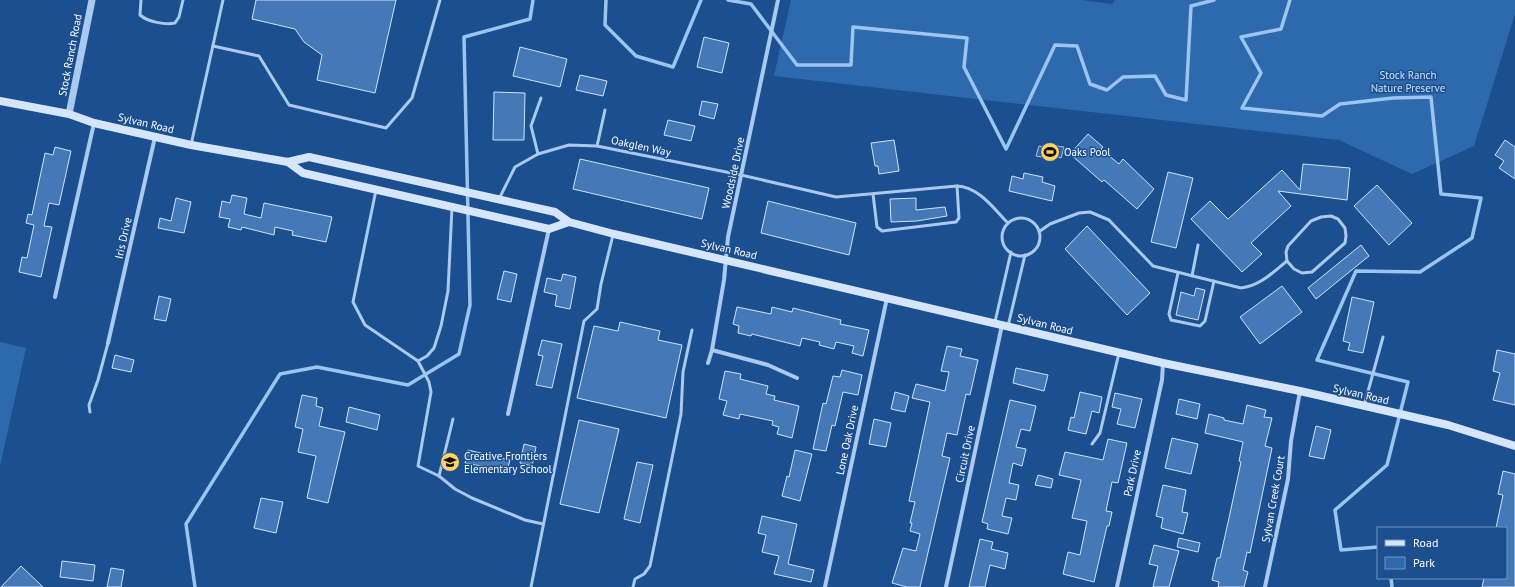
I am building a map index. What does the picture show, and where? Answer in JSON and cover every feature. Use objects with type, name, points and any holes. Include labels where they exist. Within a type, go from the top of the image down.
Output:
[{"type":"main road","name":"Sylvan Road","points":[[0,101],[69,114],[94,123],[191,144],[288,162],[309,157],[554,212],[569,222],[614,234],[726,259],[1119,353],[1393,412],[1448,425],[1515,446]]},
{"type":"main road","name":"Sylvan Road","points":[[288,162],[303,173],[549,228],[569,222]]},
{"type":"street","name":"Stock Ranch Road","points":[[69,114],[92,0]]},
{"type":"street","name":"Woodside Drive","points":[[708,363],[712,350],[724,280],[728,237],[778,0]]},
{"type":"street","points":[[55,297],[94,123]]},
{"type":"street","name":"Iris Drive","points":[[108,343],[155,136]]},
{"type":"street","points":[[508,414],[549,228]]},
{"type":"street","name":"Lone Oak Drive","points":[[825,587],[888,298]]},
{"type":"street","name":"Circuit Drive","points":[[946,587],[1002,325]]},
{"type":"street","points":[[712,350],[768,365],[797,378]]},
{"type":"street","name":"Park Drive","points":[[1117,587],[1162,380],[1163,363]]},
{"type":"street","name":"Sylvan Creek Court","points":[[1265,587],[1288,479],[1291,441],[1300,391]]},
{"type":"lane","points":[[141,0],[140,15],[144,19],[170,24],[175,23],[179,18],[183,0]]},
{"type":"lane","points":[[191,144],[223,0]]},
{"type":"lane","points":[[213,46],[260,56],[289,105],[386,128],[412,98],[440,0]]},
{"type":"lane","points":[[538,154],[531,126],[541,98]]},
{"type":"lane","points":[[597,146],[605,110]]},
{"type":"lane","name":"Oakglen Way","points":[[499,200],[515,167],[538,154],[569,145],[597,146],[741,175],[836,197],[957,186]]},
{"type":"lane","points":[[873,194],[877,227],[882,231],[956,222],[959,218],[957,186],[975,190],[1008,223]]},
{"type":"lane","points":[[376,189],[353,302],[366,325],[418,361],[428,381],[431,392],[418,466],[439,476],[456,489],[472,498],[525,520],[544,524]]},
{"type":"lane","points":[[418,361],[427,356],[434,348],[442,326],[448,291],[456,208]]},
{"type":"lane","points":[[1040,231],[1050,224],[1079,213],[1090,212],[1109,220],[1153,266],[1241,288],[1250,287],[1260,282],[1287,261]]},
{"type":"lane","points":[[1321,216],[1331,216],[1338,219],[1345,228],[1345,243],[1312,272],[1302,272],[1294,269],[1287,261],[1286,252],[1288,246],[1311,221],[1321,216]]},
{"type":"lane","points":[[1015,218],[1027,218],[1037,226],[1040,231],[1039,244],[1036,249],[1025,255],[1018,255],[1011,252],[1004,244],[1002,238],[1003,232],[1008,223],[1015,218]]},
{"type":"lane","points":[[531,587],[584,321],[597,309],[601,284],[614,234]]},
{"type":"lane","points":[[1192,276],[1198,245]]},
{"type":"lane","points":[[1002,325],[1011,252]]},
{"type":"lane","points":[[1002,325],[1025,255]]},
{"type":"lane","points":[[1178,273],[1169,314],[1171,320],[1200,326],[1205,321],[1214,282]]},
{"type":"lane","points":[[633,587],[635,579],[644,574],[650,566],[681,414],[683,372],[692,330]]},
{"type":"lane","points":[[1364,406],[1383,337]]},
{"type":"lane","points":[[90,412],[89,405],[98,380],[108,343]]},
{"type":"lane","points":[[1092,444],[1100,433],[1119,353]]},
{"type":"lane","points":[[439,476],[453,419]]},
{"type":"green space","name":"Stock Ranch Nature Preserve","points":[[791,0],[1082,0],[1112,4],[1115,0],[1515,0],[1515,14],[1474,146],[1412,174],[1339,140],[774,76]]},
{"type":"green space","points":[[0,342],[26,348],[0,466]]},
{"type":"shaded area","name":"Oaks Pool","points":[[1050,145],[1064,147],[1061,158],[1055,156],[1054,159],[1036,156],[1039,146],[1049,148]]},
{"type":"building","points":[[256,0],[396,0],[375,93],[317,80],[322,55],[304,42],[295,29],[252,19]]},
{"type":"building","points":[[704,37],[729,43],[722,73],[697,67]]},
{"type":"building","points":[[520,47],[567,59],[560,87],[513,76]]},
{"type":"building","points":[[580,75],[607,81],[603,96],[576,90]]},
{"type":"building","points":[[494,92],[525,93],[524,140],[493,140]]},
{"type":"building","points":[[702,101],[718,104],[714,119],[699,115]]},
{"type":"building","points":[[668,120],[695,126],[691,141],[664,135]]},
{"type":"building","points":[[1088,134],[1103,147],[1101,149],[1119,164],[1123,159],[1154,189],[1137,209],[1104,180],[1102,182],[1070,154]]},
{"type":"building","points":[[894,140],[899,171],[879,174],[878,166],[875,166],[871,143]]},
{"type":"building","points":[[1505,140],[1515,147],[1515,179],[1499,168],[1504,161],[1495,155]]},
{"type":"building","points":[[55,147],[71,151],[59,205],[49,203],[44,226],[52,227],[41,277],[19,272],[22,257],[27,258],[34,225],[26,223],[28,214],[32,215],[45,153],[53,155]]},
{"type":"building","points":[[580,159],[709,188],[702,219],[573,189]]},
{"type":"building","points":[[1303,164],[1350,168],[1347,200],[1278,191],[1291,206],[1251,243],[1262,254],[1242,272],[1191,219],[1210,201],[1228,219],[1282,170],[1300,190]]},
{"type":"building","points":[[1168,172],[1193,178],[1176,248],[1151,242]]},
{"type":"building","points":[[1024,173],[1043,177],[1042,182],[1055,186],[1052,201],[1009,191],[1012,176],[1023,179]]},
{"type":"building","points":[[1377,185],[1412,223],[1389,245],[1354,206]]},
{"type":"building","points":[[232,195],[247,198],[244,214],[261,218],[264,203],[332,217],[326,242],[292,235],[293,231],[275,227],[274,235],[242,227],[241,230],[228,227],[230,219],[219,217],[222,201],[230,203]]},
{"type":"building","points":[[176,198],[191,202],[184,233],[158,228],[160,218],[171,221]]},
{"type":"building","points":[[916,198],[916,210],[945,207],[947,216],[917,221],[891,222],[890,199]]},
{"type":"building","points":[[768,201],[856,223],[849,255],[761,233]]},
{"type":"building","points":[[1087,226],[1150,293],[1127,315],[1065,249]]},
{"type":"building","points":[[1361,245],[1369,256],[1316,299],[1308,288]]},
{"type":"building","points":[[504,271],[517,274],[511,302],[497,299]]},
{"type":"building","points":[[563,274],[576,277],[570,309],[555,306],[557,295],[544,292],[547,278],[561,281]]},
{"type":"building","points":[[1282,286],[1302,312],[1260,344],[1240,317]]},
{"type":"building","points":[[1196,288],[1205,290],[1198,320],[1176,315],[1181,292],[1194,296]]},
{"type":"building","points":[[159,296],[171,299],[166,321],[154,319]]},
{"type":"building","points":[[1352,297],[1374,302],[1363,353],[1348,350],[1350,343],[1343,341]]},
{"type":"building","points":[[737,307],[771,314],[772,307],[792,312],[793,308],[841,320],[840,324],[869,330],[863,356],[852,353],[854,346],[836,342],[834,349],[819,345],[820,342],[802,338],[800,346],[752,334],[751,336],[738,333],[739,326],[733,324]]},
{"type":"building","points":[[620,322],[660,331],[658,340],[682,345],[666,418],[577,398],[594,326],[618,331]]},
{"type":"building","points":[[542,340],[562,344],[552,388],[536,385],[543,356],[538,355]]},
{"type":"building","points":[[947,346],[962,349],[960,356],[978,360],[970,395],[966,394],[957,435],[947,433],[942,456],[950,458],[920,587],[907,587],[892,583],[903,548],[916,551],[920,534],[910,531],[912,523],[910,523],[915,502],[909,501],[930,402],[912,398],[916,384],[945,391],[949,372],[941,371]]},
{"type":"building","points":[[1497,350],[1515,354],[1515,405],[1493,400],[1500,373],[1493,371]]},
{"type":"building","points":[[115,355],[134,360],[131,372],[112,368]]},
{"type":"building","points":[[1016,368],[1048,375],[1044,391],[1013,383]]},
{"type":"building","points":[[842,370],[862,375],[858,395],[843,392],[835,426],[832,425],[826,451],[813,449],[823,403],[826,404],[833,376],[840,377]]},
{"type":"building","points":[[725,371],[741,374],[740,379],[768,386],[766,394],[775,396],[774,400],[799,406],[792,438],[777,434],[779,427],[772,425],[773,421],[740,414],[739,419],[723,415],[727,401],[719,399]]},
{"type":"building","points":[[895,392],[909,396],[905,412],[891,409]]},
{"type":"building","points":[[1080,392],[1102,397],[1099,413],[1092,411],[1086,434],[1068,430],[1071,417],[1074,418]]},
{"type":"building","points":[[1115,393],[1142,399],[1135,428],[1117,424],[1121,409],[1112,407]]},
{"type":"building","points":[[302,395],[317,398],[316,406],[323,408],[319,426],[345,432],[328,503],[307,498],[316,456],[298,452],[303,429],[295,427]]},
{"type":"building","points":[[1179,399],[1200,404],[1197,419],[1176,414]]},
{"type":"building","points":[[1010,400],[1036,406],[1030,431],[1021,429],[1016,447],[1026,449],[1022,466],[1013,463],[1009,483],[1019,485],[1016,500],[1006,498],[1002,516],[1012,518],[1008,534],[987,529],[988,524],[982,522]]},
{"type":"building","points":[[1247,405],[1266,410],[1264,417],[1272,418],[1265,446],[1272,448],[1250,553],[1247,552],[1243,570],[1248,572],[1244,587],[1218,587],[1219,582],[1212,580],[1217,558],[1220,558],[1229,518],[1241,462],[1239,461],[1243,442],[1205,433],[1209,414],[1224,418],[1224,420],[1243,424]]},
{"type":"building","points":[[349,407],[380,415],[377,430],[346,422]]},
{"type":"building","points":[[874,419],[891,423],[886,447],[869,444]]},
{"type":"building","points":[[579,420],[619,429],[599,513],[560,504]]},
{"type":"building","points":[[1316,426],[1331,430],[1324,459],[1309,456]]},
{"type":"building","points":[[1172,438],[1198,444],[1191,474],[1165,468]]},
{"type":"building","points":[[1108,439],[1127,443],[1118,483],[1112,482],[1106,511],[1112,512],[1109,526],[1107,526],[1094,582],[1063,574],[1068,552],[1080,555],[1087,521],[1072,518],[1081,480],[1059,475],[1065,452],[1103,460]]},
{"type":"building","points":[[524,444],[536,447],[532,466],[520,463]]},
{"type":"building","points":[[468,450],[510,460],[507,471],[465,463]]},
{"type":"building","points":[[795,450],[812,454],[800,501],[782,496],[787,476],[789,477]]},
{"type":"building","points":[[637,462],[653,465],[640,523],[624,519]]},
{"type":"building","points":[[1503,471],[1515,474],[1515,587],[1482,587],[1484,579],[1507,579],[1507,527],[1496,527],[1503,495],[1498,494]]},
{"type":"building","points":[[1038,475],[1053,479],[1051,488],[1035,485]]},
{"type":"building","points":[[1163,485],[1186,490],[1182,512],[1188,513],[1183,534],[1161,528],[1163,518],[1156,516]]},
{"type":"building","points":[[261,498],[283,502],[276,533],[254,528]]},
{"type":"building","points":[[762,516],[797,524],[788,564],[814,570],[811,582],[774,574],[779,556],[762,552],[766,535],[758,533]]},
{"type":"building","points":[[1179,538],[1200,543],[1198,552],[1177,547]]},
{"type":"building","points":[[980,539],[993,542],[991,549],[1008,553],[1005,569],[990,565],[985,587],[969,587]]},
{"type":"building","points":[[1154,545],[1179,551],[1169,587],[1153,587],[1158,566],[1149,564]]},
{"type":"building","points":[[62,561],[95,565],[93,581],[60,577]]},
{"type":"building","points":[[21,566],[43,587],[1,587]]},
{"type":"building","points":[[111,568],[124,570],[121,587],[107,587]]},
{"type":"waterway","points":[[195,587],[186,524],[280,374],[317,367],[408,385],[459,354],[470,305],[464,37],[530,19],[533,0]]},
{"type":"waterway","points":[[606,0],[605,25],[636,56],[673,67],[701,0]]},
{"type":"waterway","points":[[728,0],[751,4],[797,65],[851,65],[853,27],[967,38],[964,67],[1006,149],[1055,45],[1077,46],[1090,84],[1107,90],[1123,77],[1155,76],[1166,95],[1186,100],[1191,6],[1214,0]]},
{"type":"waterway","points":[[1290,0],[1281,29],[1241,37],[1261,73],[1242,108],[1322,116],[1340,104],[1393,98],[1431,97],[1441,194],[1481,198],[1472,238],[1420,272],[1356,271],[1317,360],[1408,382],[1387,465],[1335,510],[1341,550],[1377,547]]},
{"type":"waterway","points":[[1391,579],[1392,587]]},
{"type":"place","name":"Oaks Pool","points":[[1050,152]]},
{"type":"place","name":"Creative Frontiers Elementary School","points":[[450,462]]}]
